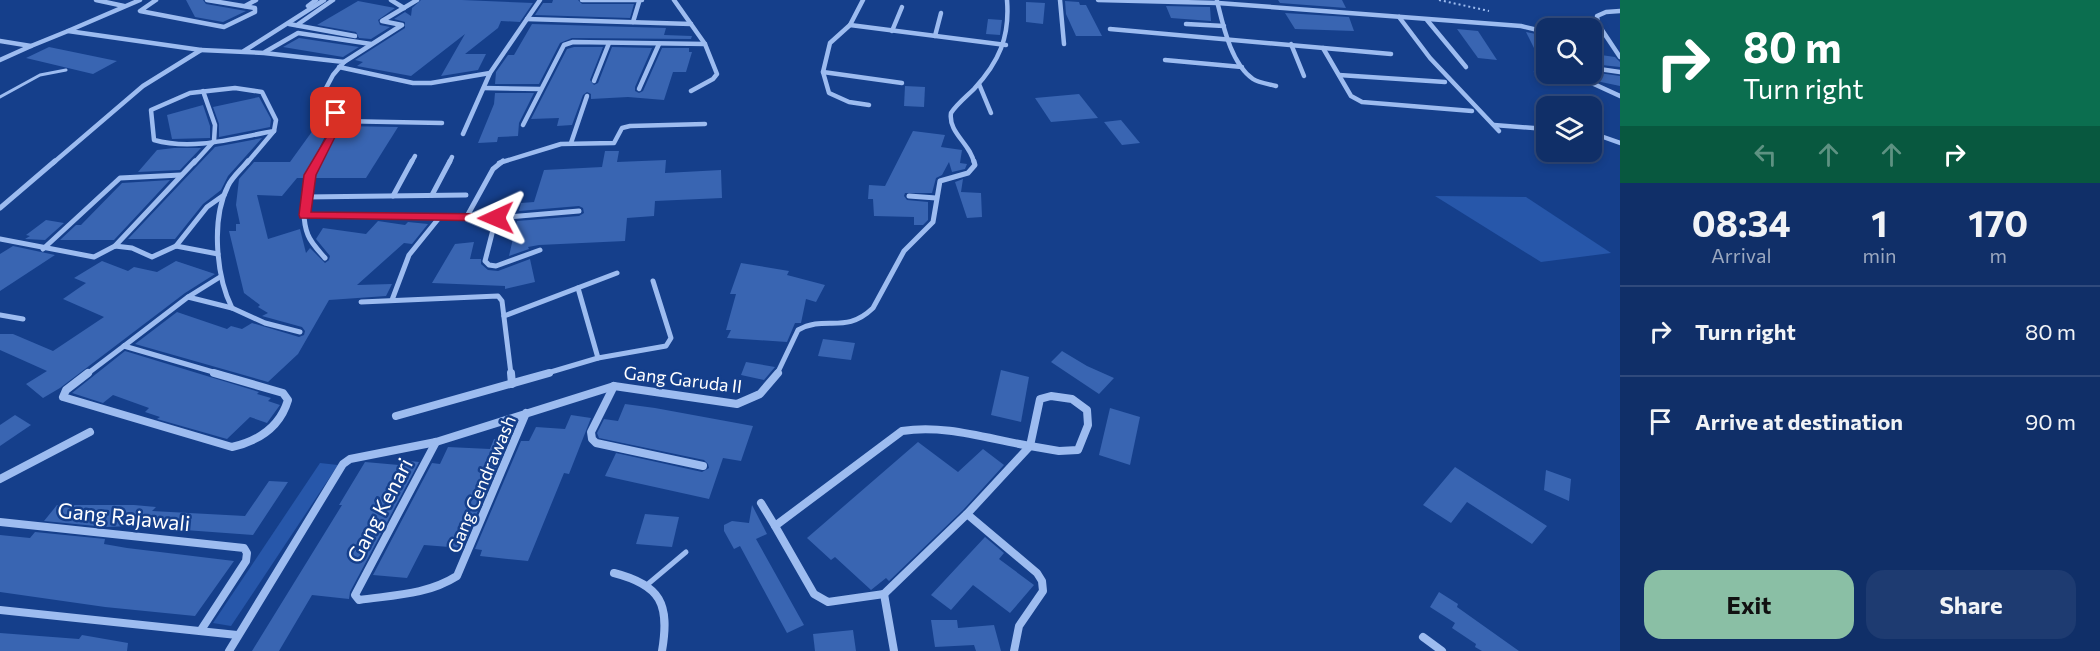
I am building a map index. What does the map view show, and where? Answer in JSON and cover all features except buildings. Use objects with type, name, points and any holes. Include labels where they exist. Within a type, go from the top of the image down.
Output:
[{"type":"street","points":[[96,0],[125,6]]},
{"type":"street","points":[[0,60],[140,0]]},
{"type":"street","points":[[156,0],[140,10],[224,27],[255,12],[255,8],[211,0]]},
{"type":"street","points":[[244,6],[256,0]]},
{"type":"street","points":[[308,6],[316,0]]},
{"type":"street","points":[[244,51],[324,0]]},
{"type":"street","points":[[297,25],[333,0]]},
{"type":"street","points":[[391,0],[404,8]]},
{"type":"street","points":[[338,121],[325,90],[339,67],[402,26],[382,21],[417,0]]},
{"type":"street","points":[[463,134],[490,73],[540,0]]},
{"type":"street","points":[[582,0],[640,1],[633,22]]},
{"type":"street","points":[[674,0],[705,44],[717,74],[713,79],[691,91]]},
{"type":"street","points":[[863,0],[850,26],[830,43],[823,72],[829,93],[849,102],[869,105]]},
{"type":"street","name":"Gang Garuda II","points":[[237,635],[343,464],[358,456],[436,442],[614,386],[737,404],[748,403],[762,393],[776,378],[798,330],[805,325],[854,322],[874,307],[902,252],[932,223],[940,181],[968,173],[975,165],[974,154],[954,132],[950,122],[951,113],[980,84],[1001,56],[1006,45],[1010,16],[1007,0]]},
{"type":"street","points":[[1060,0],[1064,44]]},
{"type":"street","points":[[1098,0],[1217,2],[1521,26],[1536,30]]},
{"type":"street","points":[[1217,2],[1224,26],[1242,67],[1253,80],[1276,86]]},
{"type":"street","points":[[892,31],[902,7]]},
{"type":"street","points":[[1620,11],[1606,12],[1597,16],[1598,24],[1620,57]]},
{"type":"street","points":[[935,36],[941,14]]},
{"type":"street","points":[[1399,17],[1430,58],[1499,131]]},
{"type":"street","points":[[527,19],[691,24]]},
{"type":"street","points":[[1427,20],[1466,67]]},
{"type":"street","points":[[289,24],[355,36]]},
{"type":"street","points":[[1186,24],[1224,26]]},
{"type":"street","points":[[850,26],[1006,45]]},
{"type":"street","points":[[1110,29],[1391,54]]},
{"type":"street","points":[[68,31],[201,50],[244,51],[345,62]]},
{"type":"street","points":[[264,53],[298,33],[372,44]]},
{"type":"street","points":[[0,41],[31,46]]},
{"type":"street","points":[[524,125],[564,45],[573,42],[705,44]]},
{"type":"street","points":[[594,81],[609,43]]},
{"type":"street","points":[[639,89],[659,44]]},
{"type":"street","points":[[1291,44],[1304,76]]},
{"type":"street","points":[[1323,48],[1352,96],[1362,102],[1472,111]]},
{"type":"street","points":[[0,208],[143,86],[201,50]]},
{"type":"street","points":[[1165,60],[1242,67]]},
{"type":"street","points":[[339,67],[413,82],[431,83],[490,73]]},
{"type":"street","points":[[1602,69],[1620,72]]},
{"type":"street","points":[[823,72],[903,83]]},
{"type":"street","points":[[1339,75],[1445,82]]},
{"type":"street","points":[[980,84],[992,113]]},
{"type":"street","points":[[1594,84],[1620,96]]},
{"type":"street","points":[[232,308],[220,277],[219,254],[224,195],[228,185],[274,131],[276,120],[262,92],[248,87],[203,92],[162,104],[152,110],[154,140],[165,145],[214,141],[274,131]]},
{"type":"street","points":[[484,88],[540,89]]},
{"type":"street","points":[[0,239],[94,257],[115,246],[214,141],[215,125],[203,92]]},
{"type":"street","points":[[571,143],[587,96]]},
{"type":"street","points":[[338,121],[442,123]]},
{"type":"street","points":[[325,258],[309,238],[304,226],[304,215],[310,175],[338,121]]},
{"type":"street","points":[[466,218],[493,169],[500,162],[571,143],[614,143],[622,128],[630,126],[705,124]]},
{"type":"street","points":[[1494,125],[1536,128]]},
{"type":"street","points":[[1602,137],[1620,143]]},
{"type":"street","points":[[393,196],[415,156]]},
{"type":"street","points":[[432,195],[452,157]]},
{"type":"street","points":[[43,249],[120,178],[181,175]]},
{"type":"street","points":[[115,246],[132,248],[153,257],[176,246],[207,207],[224,195]]},
{"type":"street","points":[[306,197],[466,195]]},
{"type":"street","points":[[909,196],[936,198]]},
{"type":"street","points":[[304,215],[496,218],[579,211]]},
{"type":"street","points":[[392,300],[409,255],[440,218]]},
{"type":"street","points":[[496,218],[485,261],[489,265],[496,266],[540,250]]},
{"type":"street","points":[[176,246],[219,254]]},
{"type":"street","points":[[504,316],[617,273]]},
{"type":"street","points":[[123,346],[283,393],[288,400],[286,410],[260,439],[249,445],[232,447],[63,397],[66,390],[123,346],[188,297],[220,277]]},
{"type":"street","points":[[396,416],[598,358],[660,347],[669,342],[671,338],[653,281]]},
{"type":"street","points":[[578,288],[598,358]]},
{"type":"street","points":[[361,302],[498,296],[502,301],[512,384]]},
{"type":"street","points":[[188,297],[232,308],[265,323],[300,332]]},
{"type":"street","points":[[0,315],[22,319]]},
{"type":"street","points":[[614,386],[591,432],[592,439],[596,443],[703,466]]},
{"type":"street","points":[[761,503],[814,594],[820,599],[828,602],[884,594],[967,514],[1030,447],[1040,399],[1054,394],[1082,405],[1087,410],[1088,416],[1082,444],[1078,450],[1068,452],[1030,447],[927,428],[902,430],[775,526]]},
{"type":"street","name":"Gang Cendrawash","points":[[355,594],[359,600],[435,588],[448,583],[462,566],[526,413]]},
{"type":"street","points":[[0,479],[90,432]]},
{"type":"street","name":"Gang Kenari","points":[[355,594],[436,442]]},
{"type":"street","points":[[967,514],[1037,573],[1042,581],[1044,591],[1016,627],[1013,639],[1014,651]]},
{"type":"street","name":"Gang Rajawali","points":[[0,522],[244,548],[247,553],[246,561],[201,630]]},
{"type":"street","points":[[614,573],[633,577],[648,584],[660,597],[666,619],[662,651]]},
{"type":"street","points":[[884,594],[894,651]]},
{"type":"street","points":[[0,610],[237,635],[229,651]]},
{"type":"street","points":[[1423,637],[1443,651]]},
{"type":"lane","points":[[0,97],[37,76],[66,70]]},
{"type":"lane","points":[[648,584],[686,552]]},
{"type":"shaded area","points":[[1435,196],[1526,197],[1611,253],[1541,262]]},
{"type":"shaded area","points":[[320,463],[338,465],[231,626],[213,623]]},
{"type":"route","points":[[336,113],[338,121],[334,133],[310,175],[304,215],[496,218]]}]
